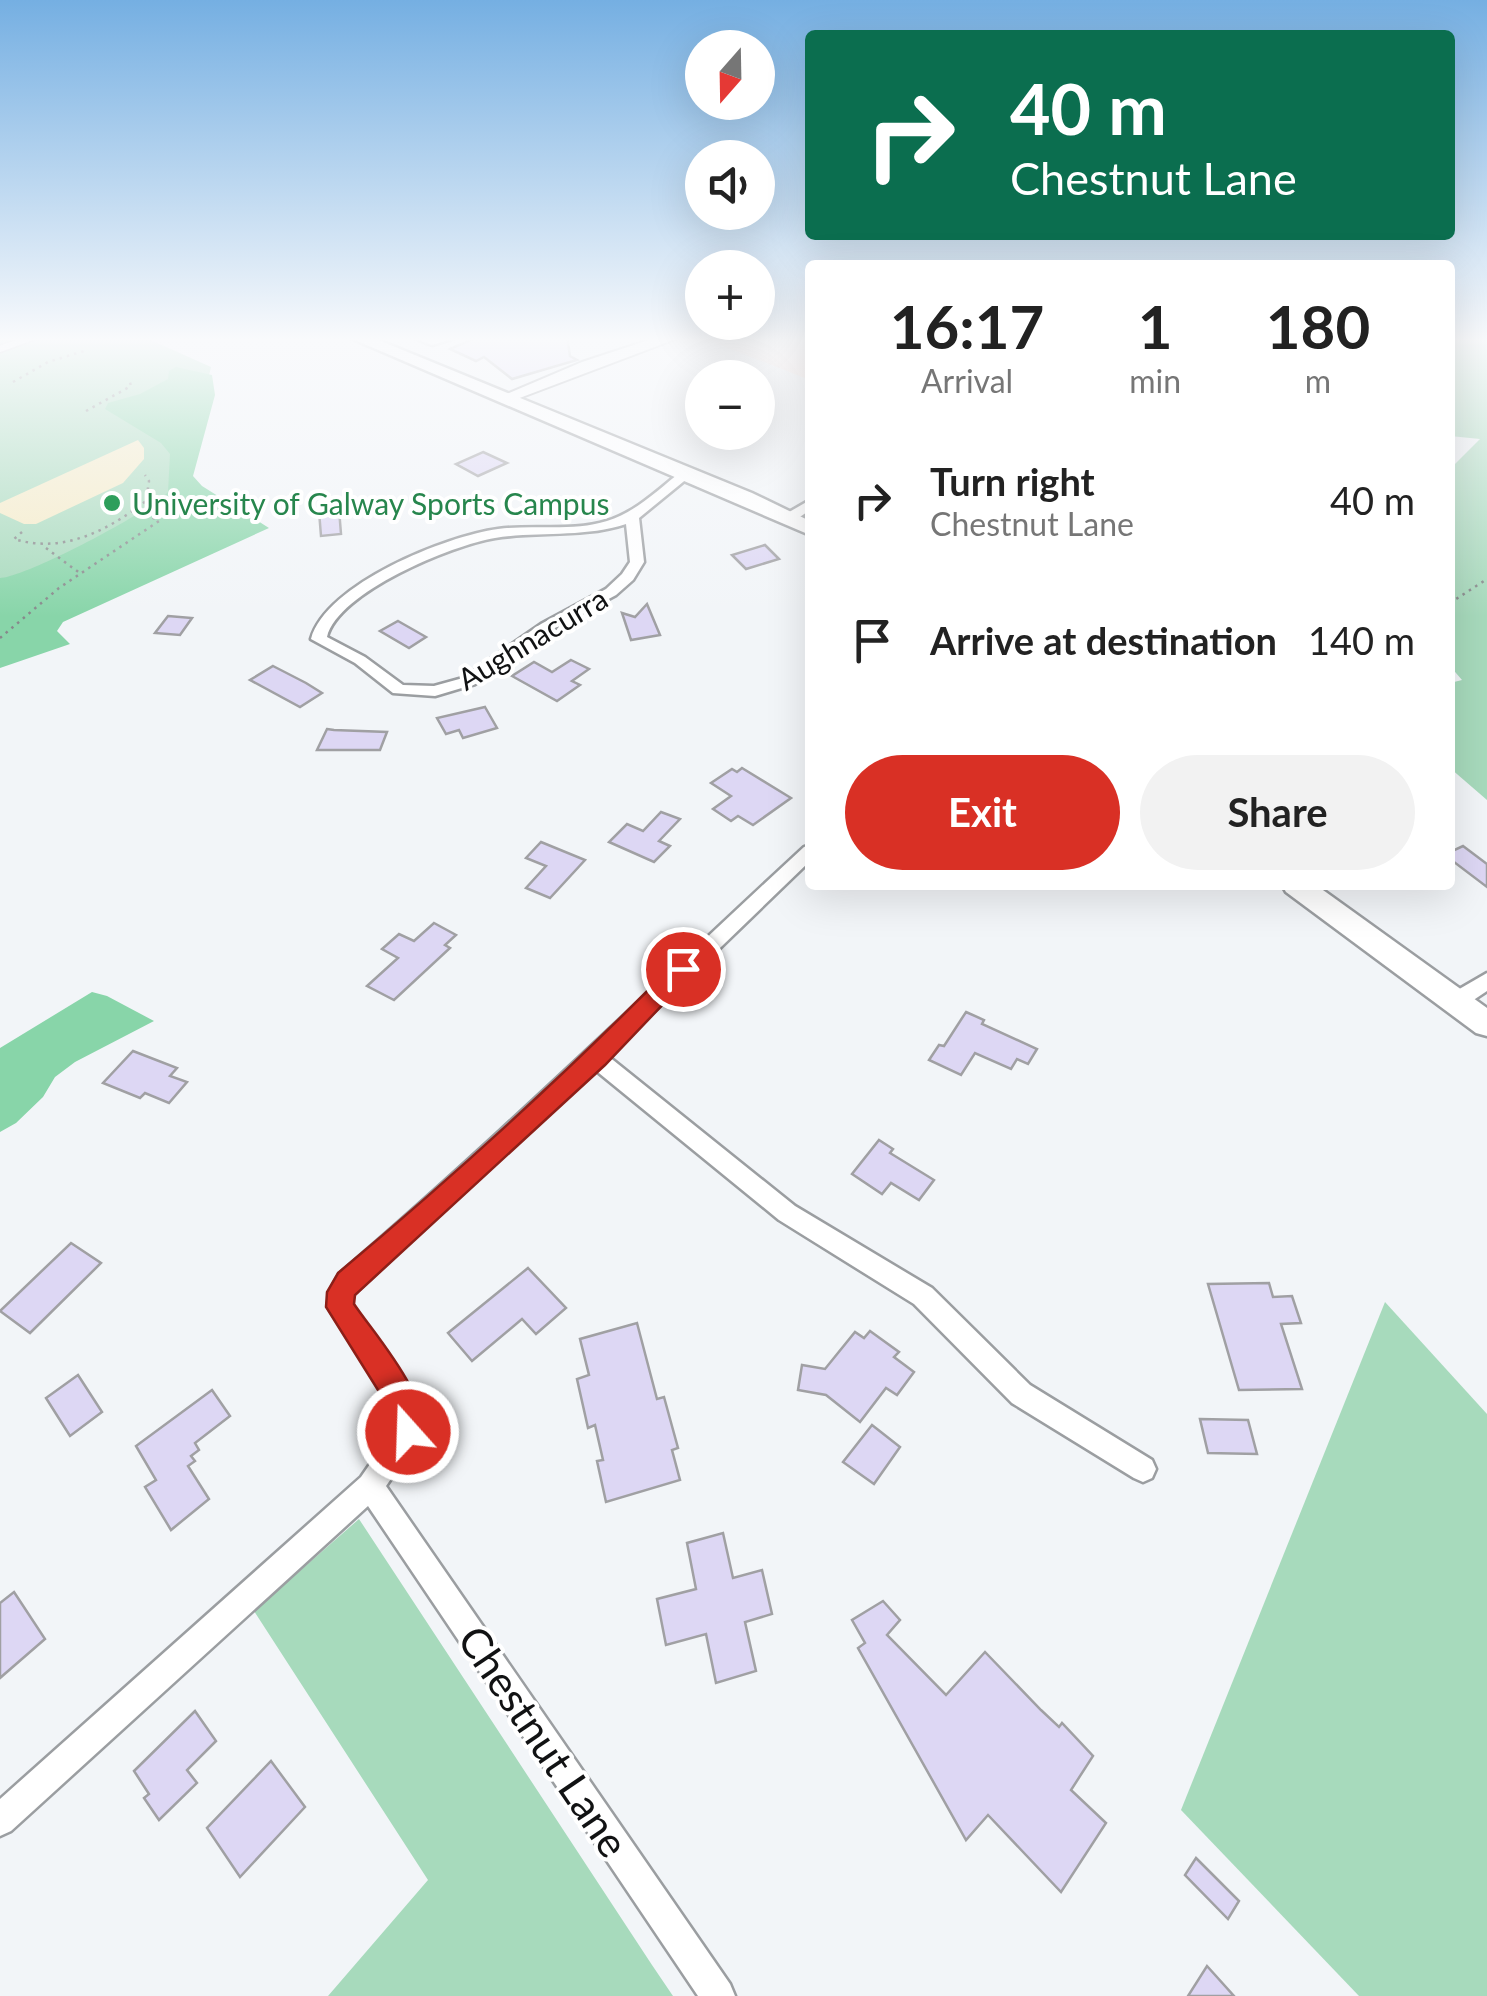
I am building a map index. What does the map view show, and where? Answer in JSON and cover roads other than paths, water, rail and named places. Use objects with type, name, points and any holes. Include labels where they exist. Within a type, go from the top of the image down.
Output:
[{"type":"main road","points":[[581,430],[805,526]]},
{"type":"main road","points":[[1303,890],[1487,1024]]},
{"type":"street","name":"Aughnacurra","points":[[632,517],[637,562],[628,577],[611,592],[542,630],[469,681],[424,692],[399,690],[360,660],[318,640],[321,623],[337,604],[467,541],[518,532],[587,530],[632,517],[688,473]]},
{"type":"street","points":[[789,518],[805,507]]},
{"type":"street","points":[[0,1820],[370,1486],[408,1432],[408,1410],[340,1307],[341,1292],[348,1282],[596,1058],[664,987],[805,856]]},
{"type":"street","points":[[1456,1001],[1487,980]]},
{"type":"street","points":[[596,1058],[787,1213],[923,1296],[1021,1394],[1144,1469]]},
{"type":"street","name":"Chestnut Lane","points":[[370,1486],[718,1996]]},
{"type":"place","name":"University of Galway Sports Campus","points":[[112,503]]}]
